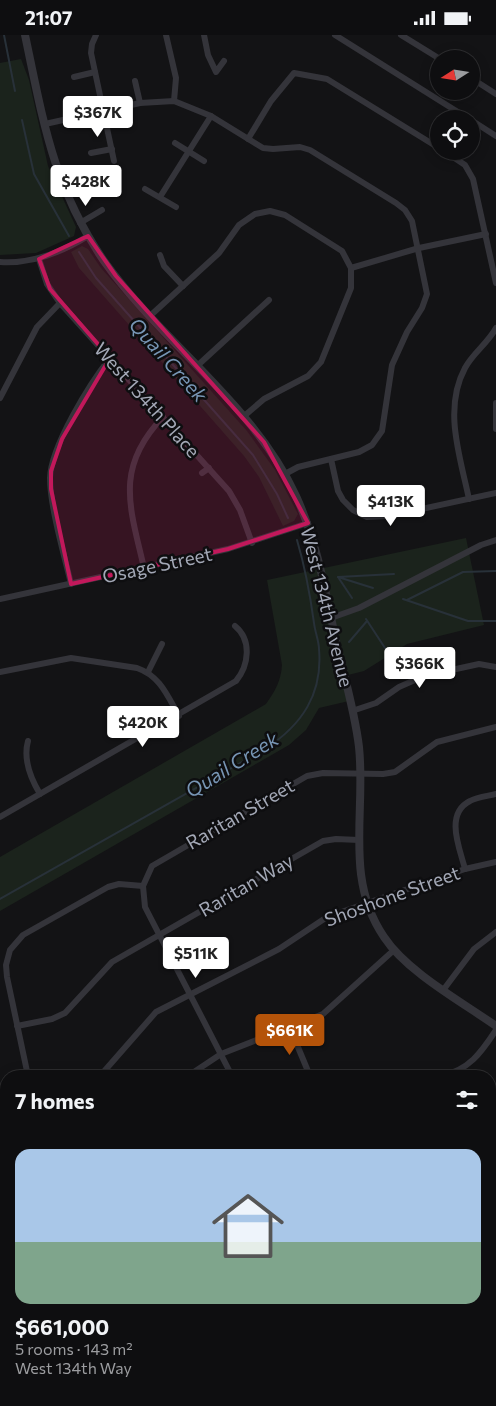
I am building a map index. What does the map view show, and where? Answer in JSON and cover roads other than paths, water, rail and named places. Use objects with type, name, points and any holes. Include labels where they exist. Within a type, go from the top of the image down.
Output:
[{"type":"street","name":"West 134th Avenue","points":[[25,35],[59,178],[80,223],[116,276],[264,442],[284,474],[308,523],[317,553],[359,748],[358,840],[360,879],[366,904],[377,927],[394,950],[409,965],[496,1026]]},
{"type":"street","points":[[96,35],[91,47],[114,161]]},
{"type":"street","points":[[166,35],[176,78],[174,101]]},
{"type":"street","points":[[204,35],[208,55],[216,72],[224,61]]},
{"type":"street","points":[[335,35],[456,110]]},
{"type":"street","points":[[401,35],[430,53]]},
{"type":"street","points":[[74,77],[96,72]]},
{"type":"street","points":[[248,139],[278,91],[294,73],[327,79],[430,142]]},
{"type":"street","points":[[135,81],[140,103]]},
{"type":"street","points":[[480,84],[496,94]]},
{"type":"street","points":[[45,124],[140,103],[174,101],[211,116],[268,149],[300,147],[310,150],[405,210],[412,221],[419,248],[426,283],[426,301],[407,332],[392,365],[382,431],[376,441],[366,449],[298,467],[284,474]]},
{"type":"street","points":[[160,197],[211,116]]},
{"type":"street","points":[[480,126],[496,136]]},
{"type":"street","points":[[175,143],[204,161]]},
{"type":"street","points":[[91,153],[112,149]]},
{"type":"street","points":[[458,160],[465,165],[471,174],[496,283]]},
{"type":"street","points":[[145,189],[176,207]]},
{"type":"street","points":[[80,223],[102,210]]},
{"type":"street","points":[[151,315],[219,253],[239,225],[250,216],[266,211],[285,215],[338,247],[346,255],[351,268],[351,288],[317,368],[308,376],[264,399],[243,417]]},
{"type":"street","points":[[351,268],[419,248],[486,234]]},
{"type":"street","points":[[0,262],[40,259],[58,253],[88,236]]},
{"type":"street","points":[[160,255],[164,266],[183,286]]},
{"type":"street","name":"West 134th Place","points":[[40,259],[47,284],[60,303],[209,467],[232,496],[252,543]]},
{"type":"street","points":[[197,366],[269,300]]},
{"type":"street","points":[[0,397],[37,327],[60,303]]},
{"type":"street","points":[[469,499],[454,427],[454,402],[466,367],[496,328]]},
{"type":"street","points":[[70,584],[51,489],[51,471],[62,439],[94,379],[110,358]]},
{"type":"street","points":[[496,403],[496,429]]},
{"type":"street","points":[[144,568],[130,504],[129,481],[140,448],[150,432],[163,417]]},
{"type":"street","points":[[331,459],[341,496],[349,507],[364,516],[389,517],[496,493]]},
{"type":"street","points":[[202,473],[209,467]]},
{"type":"street","name":"Osage Street","points":[[2,598],[252,543],[308,523]]},
{"type":"street","points":[[331,618],[359,608],[481,545],[496,540]]},
{"type":"street","points":[[0,817],[179,716],[236,681],[244,669],[247,651],[242,631],[235,626]]},
{"type":"street","points":[[148,672],[162,644]]},
{"type":"street","points":[[0,672],[70,658],[128,666],[148,672],[162,686],[179,716]]},
{"type":"street","points":[[352,711],[376,703],[399,687],[424,676],[479,663],[496,667]]},
{"type":"street","name":"Raritan Street","points":[[143,886],[147,872],[160,859],[307,776],[323,773],[360,774],[395,772],[437,742],[496,727]]},
{"type":"street","points":[[28,741],[26,753],[31,777],[40,794]]},
{"type":"street","points":[[465,869],[456,831],[458,813],[471,801],[496,795]]},
{"type":"street","name":"Raritan Way","points":[[17,1026],[52,1019],[65,1013],[109,965],[324,841],[336,839],[358,840]]},
{"type":"street","name":"Shoshone Street","points":[[105,1070],[152,1015],[279,949],[328,917],[465,869],[496,862]]},
{"type":"street","points":[[27,1070],[6,971],[10,950],[23,935],[108,887],[119,884],[143,886],[145,907],[229,1070]]},
{"type":"street","points":[[444,989],[474,949],[496,932]]},
{"type":"street","points":[[197,1070],[221,1053],[317,1017],[330,1009],[394,950]]},
{"type":"street","points":[[290,1028],[308,1070]]},
{"type":"street","points":[[459,1070],[471,1063],[496,1030]]},
{"type":"waterway","name":"Quail Creek","points":[[4,35],[15,91]]},
{"type":"waterway","name":"Quail Creek","points":[[22,120],[34,174],[69,236]]},
{"type":"waterway","name":"Quail Creek","points":[[79,252],[96,278],[253,455],[277,494],[288,518]]},
{"type":"waterway","name":"Quail Creek","points":[[0,899],[265,749],[290,730],[307,707],[313,694],[319,665],[318,643],[307,581],[297,540]]},
{"type":"waterway","points":[[407,600],[463,572],[496,571]]},
{"type":"waterway","points":[[373,588],[338,577],[394,574]]},
{"type":"waterway","points":[[338,577],[352,598]]},
{"type":"waterway","points":[[403,599],[468,621],[496,621]]},
{"type":"waterway","points":[[366,619],[385,648]]},
{"type":"waterway","points":[[349,642],[367,621]]}]
